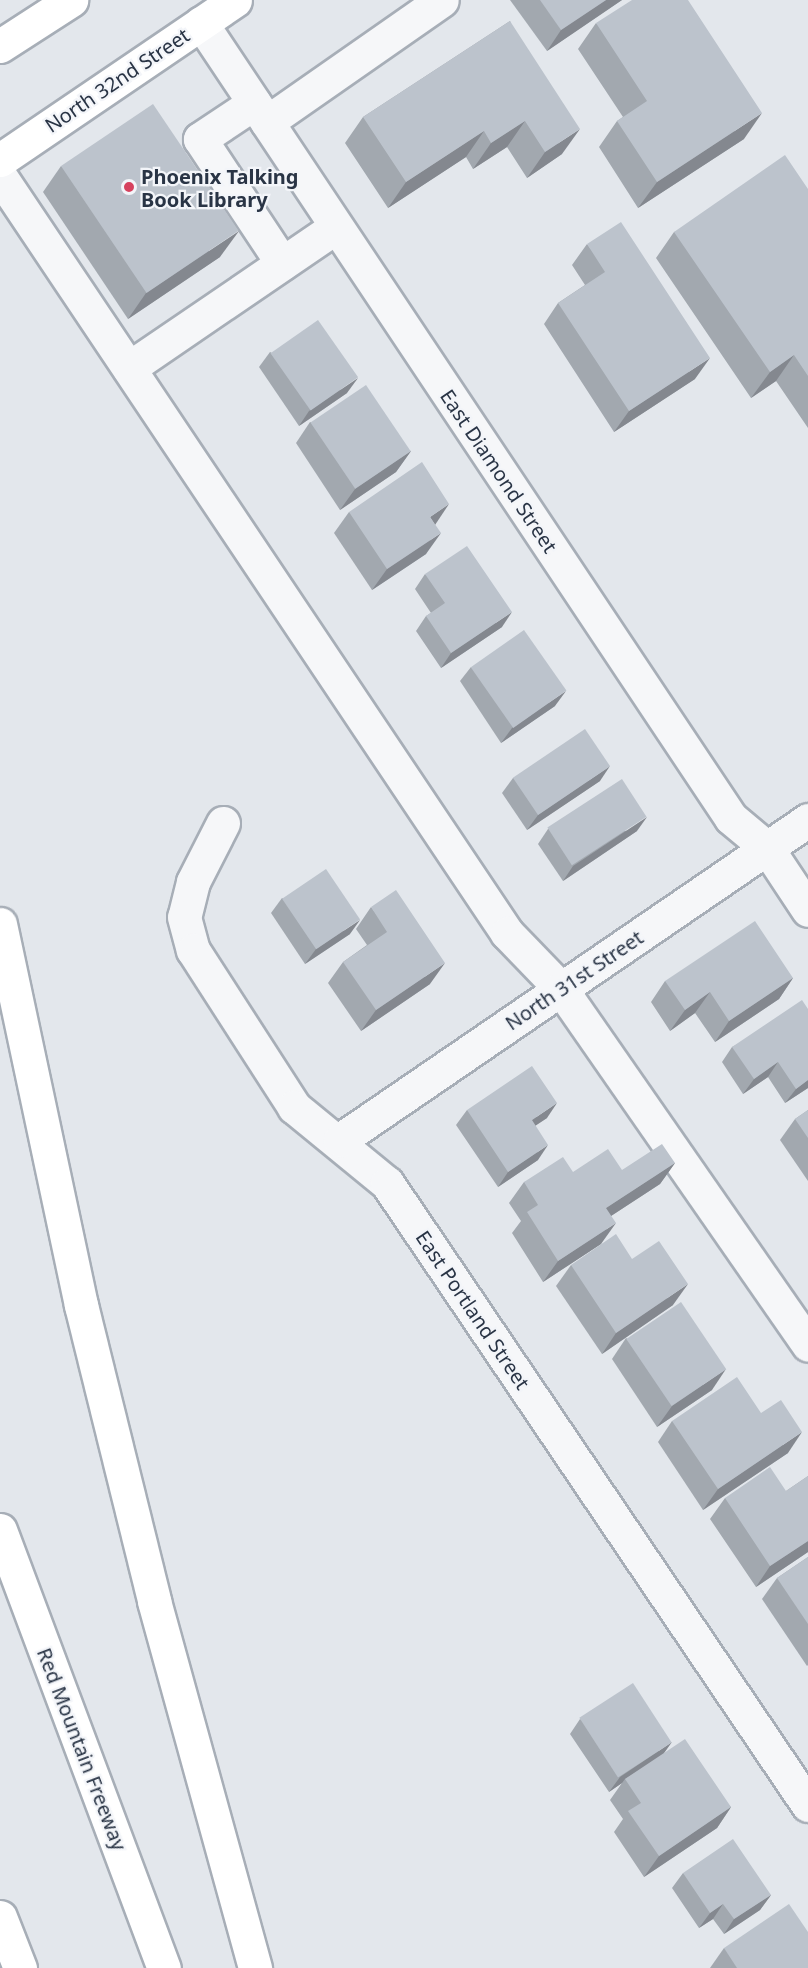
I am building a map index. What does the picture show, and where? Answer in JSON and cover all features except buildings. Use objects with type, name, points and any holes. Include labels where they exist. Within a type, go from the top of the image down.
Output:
[{"type":"main road","points":[[0,46],[71,0]]},
{"type":"main road","name":"North 32nd Street","points":[[0,159],[235,0]]},
{"type":"main road","points":[[0,924],[81,1305],[154,1601],[255,1968]]},
{"type":"main road","name":"Red Mountain Freeway","points":[[0,1530],[164,1968]]},
{"type":"main road","points":[[0,1917],[21,1968]]},
{"type":"street","points":[[282,263],[200,139],[261,113],[442,0]]},
{"type":"street","name":"East Diamond Street","points":[[201,23],[731,818],[766,848],[808,910]]},
{"type":"street","points":[[0,176],[507,933],[561,989],[808,1345]]},
{"type":"street","points":[[129,368],[336,226]]},
{"type":"street","name":"North 31st Street","points":[[340,1140],[808,820]]},
{"type":"street","name":"East Portland Street","points":[[223,823],[192,882],[184,917],[193,950],[294,1107],[340,1140],[387,1183],[808,1805]]},
{"type":"place","name":"Phoenix Talking Book Library","points":[[129,187]]}]
